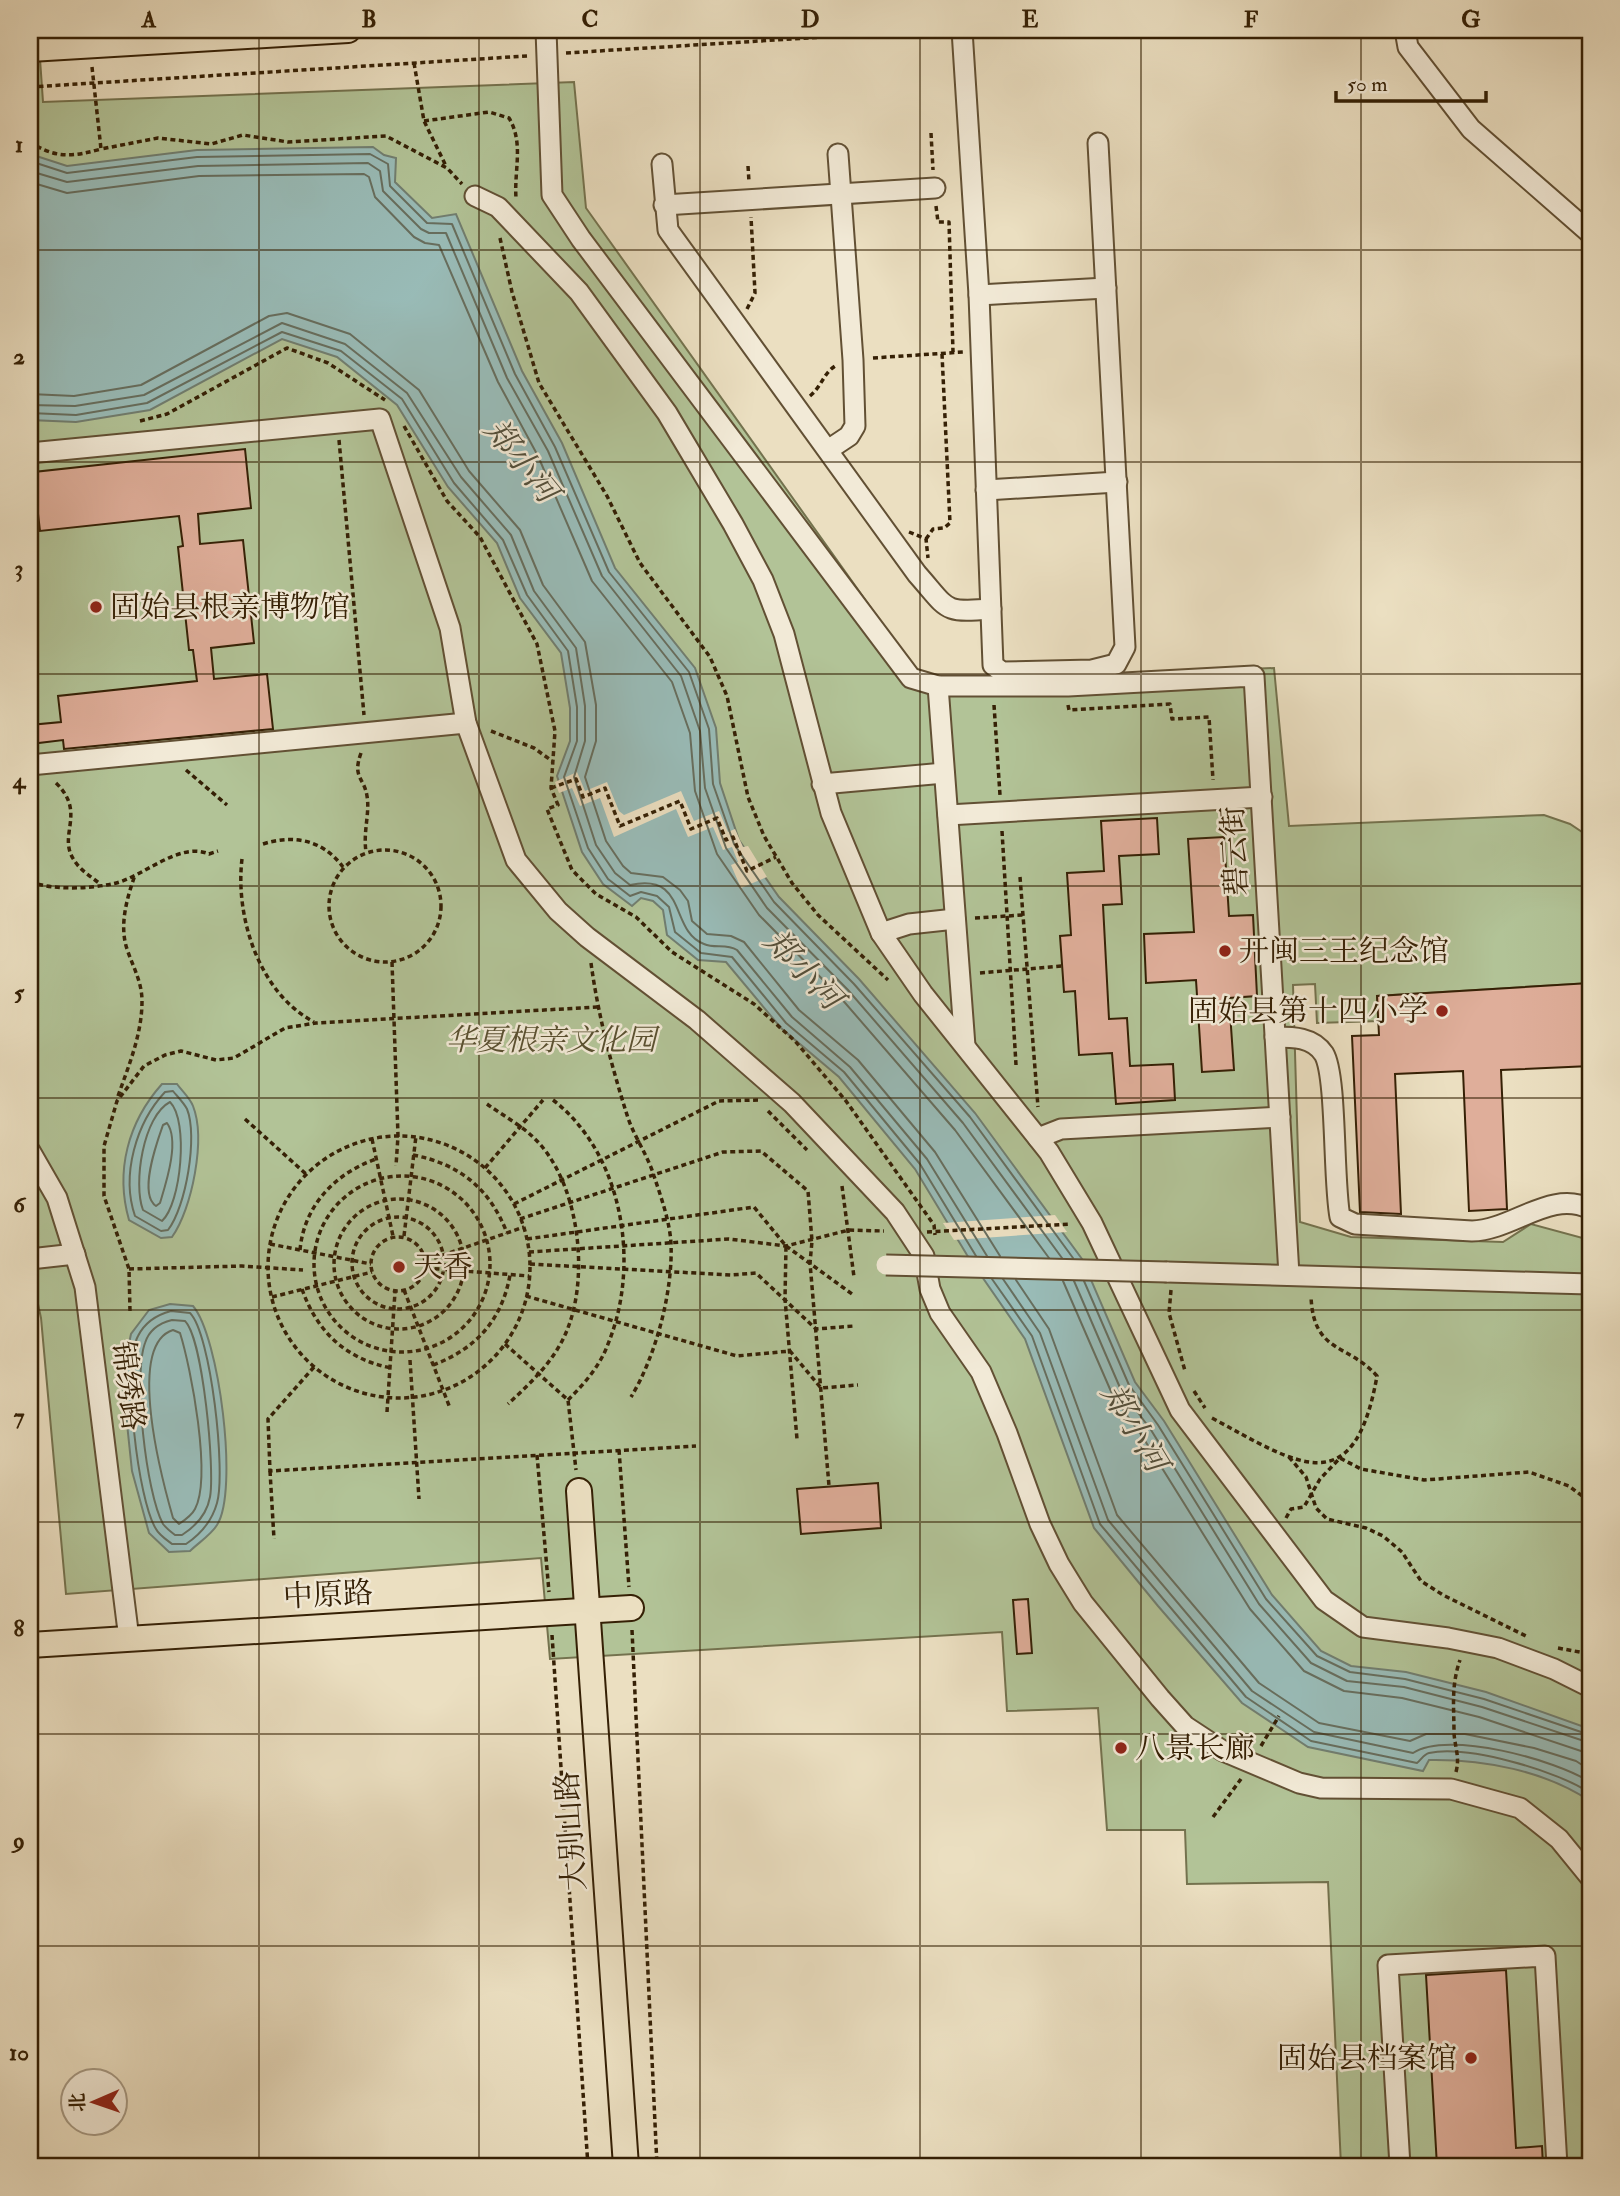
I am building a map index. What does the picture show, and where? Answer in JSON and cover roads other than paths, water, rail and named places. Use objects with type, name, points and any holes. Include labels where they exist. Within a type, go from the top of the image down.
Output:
[{"type":"main road","points":[[34,49],[211,34],[348,30]]},
{"type":"main road","name":"大别山路","points":[[579,1491],[626,2166]]},
{"type":"main road","name":"中原路","points":[[30,1645],[631,1608]]},
{"type":"street","points":[[547,30],[552,195],[581,239],[911,678],[938,686],[965,1046]]},
{"type":"street","points":[[962,30],[979,295],[993,665],[1002,671],[1092,670],[1116,664],[1125,647],[1098,143]]},
{"type":"street","points":[[1405,30],[1408,47],[1471,129],[1590,233]]},
{"type":"street","points":[[828,450],[849,436],[855,426],[853,360],[838,154]]},
{"type":"street","points":[[662,164],[668,230],[917,574],[944,605],[955,612],[991,609]]},
{"type":"street","points":[[664,205],[934,188]]},
{"type":"street","points":[[475,196],[498,207],[579,292],[667,413],[733,524],[763,580],[784,634],[822,784],[854,874],[881,933],[965,1046],[1045,1135],[1092,1223],[1181,1410],[1324,1600],[1363,1627],[1448,1638],[1498,1648],[1553,1669],[1590,1687]]},
{"type":"street","points":[[979,295],[1106,288]]},
{"type":"street","points":[[30,453],[380,419],[450,628],[466,723],[516,860],[558,911],[587,937],[697,1020],[792,1103],[895,1212],[924,1256],[930,1289],[940,1313],[981,1372],[1059,1564],[1083,1604],[1185,1726],[1223,1751],[1299,1783],[1321,1788],[1451,1789],[1509,1803],[1542,1822],[1590,1877]]},
{"type":"street","points":[[986,489],[1116,482]]},
{"type":"street","name":"碧云街","points":[[938,686],[1068,686],[1254,676],[1289,1275]]},
{"type":"street","points":[[34,764],[466,723]]},
{"type":"street","points":[[822,784],[944,774]]},
{"type":"street","points":[[948,816],[1262,797]]},
{"type":"street","points":[[881,933],[909,923],[956,919]]},
{"type":"street","points":[[1275,1037],[1308,1040],[1324,1055],[1329,1075],[1335,1193],[1340,1217],[1355,1224],[1480,1231],[1530,1215],[1561,1201],[1576,1202],[1590,1209]]},
{"type":"street","points":[[1045,1135],[1061,1129],[1280,1117]]},
{"type":"street","name":"锦绣路","points":[[30,1151],[57,1198],[85,1287],[129,1639]]},
{"type":"street","points":[[30,1259],[75,1254]]},
{"type":"street","points":[[886,1265],[1590,1284]]},
{"type":"street","points":[[1400,2166],[1388,1965],[1545,1956],[1558,2166]]},
{"type":"water","name":"郑小河","points":[[373,147],[384,155],[396,158],[395,182],[432,218],[456,214],[522,371],[562,443],[615,568],[695,668],[716,728],[720,783],[739,840],[779,897],[859,979],[975,1113],[1082,1259],[1135,1382],[1164,1421],[1272,1595],[1321,1651],[1351,1666],[1406,1672],[1486,1692],[1590,1729],[1590,1801],[1554,1782],[1513,1769],[1471,1762],[1429,1760],[1423,1771],[1308,1747],[1242,1703],[1158,1606],[1094,1528],[1025,1339],[967,1255],[915,1169],[839,1077],[781,1028],[726,962],[698,960],[667,935],[663,910],[653,901],[641,898],[632,906],[603,884],[582,852],[557,776],[570,741],[570,708],[561,653],[520,598],[497,543],[448,487],[397,405],[337,357],[282,339],[150,410],[76,422],[30,420],[30,154],[67,166],[197,150]]},
{"type":"water","points":[[162,1084],[177,1084],[190,1100],[197,1120],[198,1136],[195,1173],[186,1209],[172,1237],[161,1238],[129,1220],[123,1183],[127,1148],[133,1131],[150,1099]]},
{"type":"water","points":[[170,1304],[193,1306],[211,1348],[223,1414],[226,1481],[223,1507],[214,1529],[190,1551],[169,1552],[149,1533],[132,1471],[122,1376],[131,1334],[149,1310]]},
{"type":"place","name":"固始县根亲博物馆","points":[[96,607]]},
{"type":"place","name":"开闽三王纪念馆","points":[[1225,951]]},
{"type":"place","name":"固始县第十四小学","points":[[1442,1011]]},
{"type":"place","name":"天香","points":[[399,1267]]},
{"type":"place","name":"八景长廊","points":[[1121,1748]]},
{"type":"place","name":"固始县档案馆","points":[[1471,2058]]},
{"type":"park label","name":"华夏根亲文化园","points":[[551,1040]]}]
